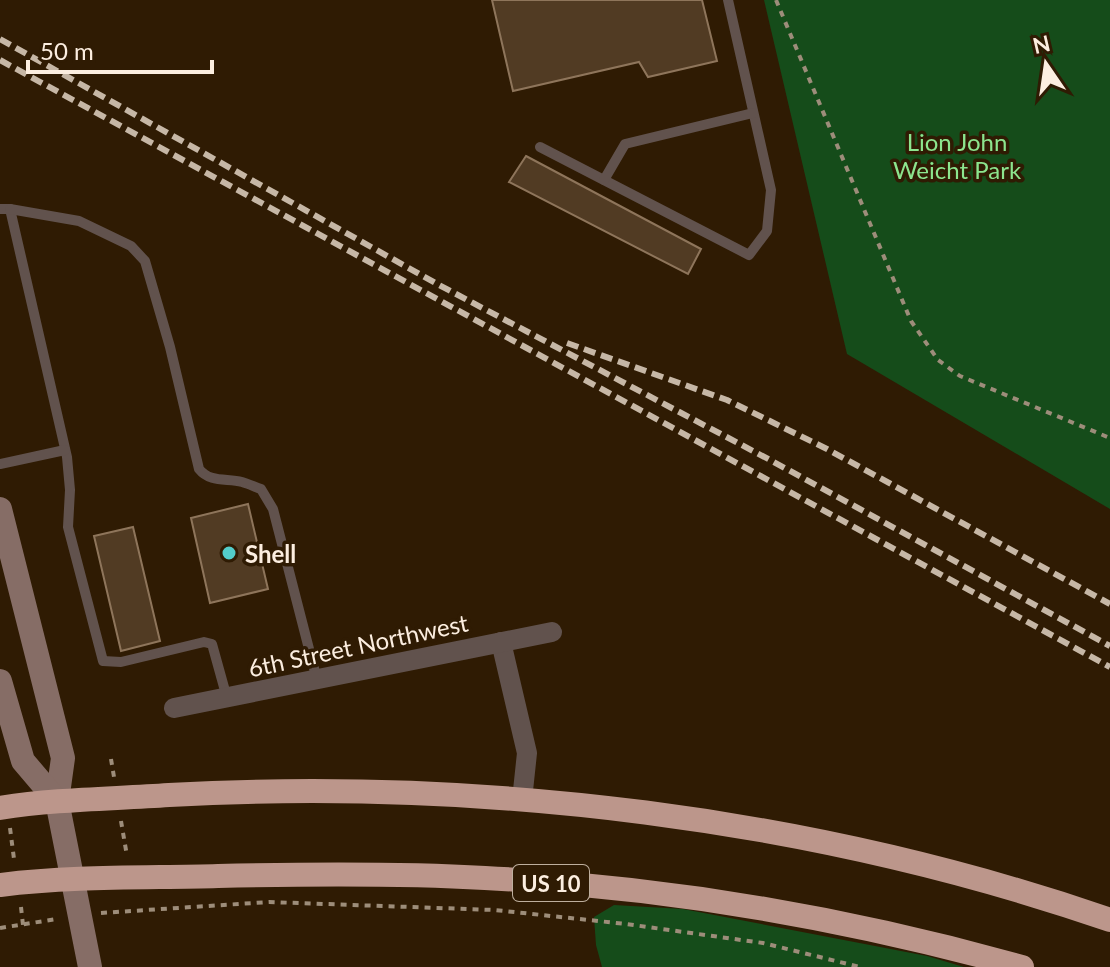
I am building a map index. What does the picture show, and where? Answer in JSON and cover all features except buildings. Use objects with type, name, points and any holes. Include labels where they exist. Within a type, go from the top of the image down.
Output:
[{"type":"highway","points":[[4,808],[57,801],[303,791],[436,794],[522,800],[679,818],[834,845],[987,881],[1110,920]]},
{"type":"highway","name":"US 10","points":[[9,884],[131,877],[415,875],[485,878],[712,900],[864,928],[1022,967]]},
{"type":"street","points":[[0,509],[63,758],[57,801],[90,967]]},
{"type":"street","name":"6th Street Northwest","points":[[174,708],[552,632]]},
{"type":"street","points":[[501,642],[527,753],[522,800]]},
{"type":"street","points":[[0,681],[23,761],[57,801]]},
{"type":"lane","points":[[540,147],[749,255],[767,231],[771,190],[728,0]]},
{"type":"lane","points":[[604,180],[625,144],[753,113]]},
{"type":"lane","points":[[227,698],[212,644],[204,642],[121,662],[103,661],[68,527],[70,474],[65,450],[5,209],[79,221],[131,246],[145,261],[170,347],[199,469],[202,474],[222,481],[240,481],[261,489],[273,509],[317,680]]},
{"type":"lane","points":[[0,464],[65,450]]},
{"type":"path","points":[[776,0],[911,321],[938,360],[960,376],[1110,438]]},
{"type":"path","points":[[111,759],[139,910],[269,902],[495,910],[763,943],[860,967]]},
{"type":"path","points":[[0,928],[23,925],[9,884],[4,808]]},
{"type":"green space","name":"Lion John Weicht Park","points":[[764,0],[1110,0],[1110,509],[847,354]]},
{"type":"green space","points":[[614,905],[683,909],[927,956],[964,967],[602,967],[596,945],[594,917]]},
{"type":"railway","points":[[0,39],[439,285],[772,461],[1110,646]]},
{"type":"railway","points":[[0,60],[1110,667]]},
{"type":"railway","points":[[567,343],[727,400],[827,449],[1110,604]]},
{"type":"place","name":"Shell","points":[[229,553]]}]
